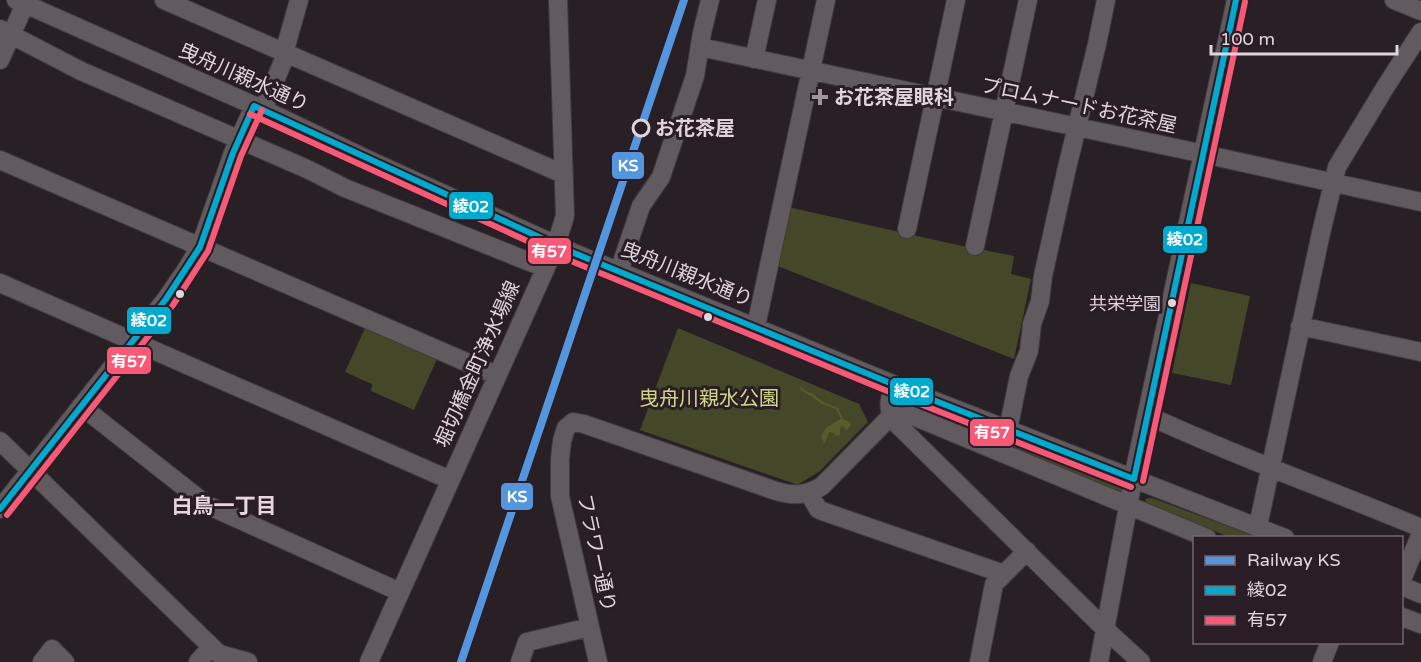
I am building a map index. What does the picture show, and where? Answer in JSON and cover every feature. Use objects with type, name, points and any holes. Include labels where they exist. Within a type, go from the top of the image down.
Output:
[{"type":"street","points":[[164,0],[192,6],[285,54],[563,174]]},
{"type":"street","points":[[0,509],[176,286],[200,247],[233,153],[259,108],[285,54],[299,0]]},
{"type":"street","name":"堀切橋金町浄水場線","points":[[369,662],[556,245],[565,216],[558,0]]},
{"type":"street","points":[[619,271],[641,206],[661,177],[695,76],[710,0]]},
{"type":"street","points":[[754,59],[767,0]]},
{"type":"street","points":[[756,326],[826,0]]},
{"type":"street","points":[[907,229],[956,0]]},
{"type":"street","points":[[975,246],[1028,0]]},
{"type":"street","points":[[1008,430],[1017,381],[1029,351],[1032,324],[1040,301],[1043,276],[1106,0]]},
{"type":"street","points":[[1099,662],[1147,416],[1236,0]]},
{"type":"street","points":[[1394,0],[1421,11]]},
{"type":"street","points":[[0,60],[6,31],[20,2]]},
{"type":"street","name":"曳舟川親水通り","points":[[20,2],[259,108],[556,245],[895,385],[1283,536]]},
{"type":"street","points":[[6,31],[81,71],[307,169],[345,188],[545,268]]},
{"type":"street","points":[[1258,526],[1300,326],[1337,167],[1421,32]]},
{"type":"street","name":"プロムナードお花茶屋","points":[[700,47],[1421,202]]},
{"type":"street","points":[[0,160],[496,375]]},
{"type":"street","points":[[0,283],[450,480]]},
{"type":"street","points":[[1300,326],[1421,352]]},
{"type":"street","points":[[895,385],[889,408],[892,417],[906,433],[1141,662]]},
{"type":"street","points":[[81,406],[207,505],[400,592]]},
{"type":"street","points":[[1004,574],[822,511],[818,509],[809,493],[822,486],[887,420],[892,417],[908,416],[1205,536]]},
{"type":"street","points":[[1147,416],[1421,530],[1403,575]]},
{"type":"street","name":"フラワー通り","points":[[598,662],[561,504],[562,441],[566,428],[573,422],[776,490],[795,495],[809,493]]},
{"type":"street","points":[[0,441],[219,654],[248,662]]},
{"type":"street","points":[[979,662],[994,584],[1027,551]]},
{"type":"street","points":[[1403,587],[1421,594]]},
{"type":"street","points":[[1403,617],[1421,624]]},
{"type":"street","points":[[520,662],[527,642],[590,627]]},
{"type":"street","points":[[1322,662],[1329,644]]},
{"type":"street","points":[[198,662],[211,646]]},
{"type":"street","points":[[42,662],[52,649],[65,662]]},
{"type":"green space","points":[[788,207],[1014,256],[1011,274],[1031,279],[1014,359],[775,265]]},
{"type":"green space","points":[[1191,283],[1250,296],[1231,385],[1172,373]]},
{"type":"green space","points":[[366,326],[437,359],[414,410],[371,391],[372,384],[345,372]]},
{"type":"green space","name":"曳舟川親水公園","points":[[678,328],[859,404],[868,422],[820,471],[799,484],[640,430]]},
{"type":"green space","points":[[910,401],[1117,484],[1122,489],[1118,494],[902,411],[903,405]]},
{"type":"green space","points":[[1152,498],[1254,536],[1227,536],[1147,504],[1145,499]]},
{"type":"shaded area","points":[[799,385],[823,402],[838,408],[843,419],[850,422],[851,425],[846,431],[842,426],[840,435],[836,436],[829,432],[824,445],[823,432],[841,419],[836,409],[822,404],[801,390]]},
{"type":"rail line","name":"KS","points":[[461,662],[684,0]]},
{"type":"transit line","name":"綾02","points":[[1134,479],[1236,0]]},
{"type":"transit line","name":"有57","points":[[1143,481],[1245,2]]},
{"type":"transit line","name":"綾02","points":[[254,106],[574,253],[895,385],[1134,479]]},
{"type":"transit line","name":"綾02","points":[[0,509],[166,299],[200,247],[233,153],[254,106]]},
{"type":"transit line","name":"有57","points":[[7,515],[173,305],[208,251],[241,156],[262,110]]},
{"type":"transit line","name":"有57","points":[[250,114],[571,261],[892,393],[1131,487]]},
{"type":"place","name":"お花茶屋眼科","points":[[820,97]]},
{"type":"place","name":"お花茶屋","points":[[641,128]]},
{"type":"place","name":"共栄学園","points":[[1172,303]]},
{"type":"district","name":"白鳥一丁目","points":[[224,506]]}]
